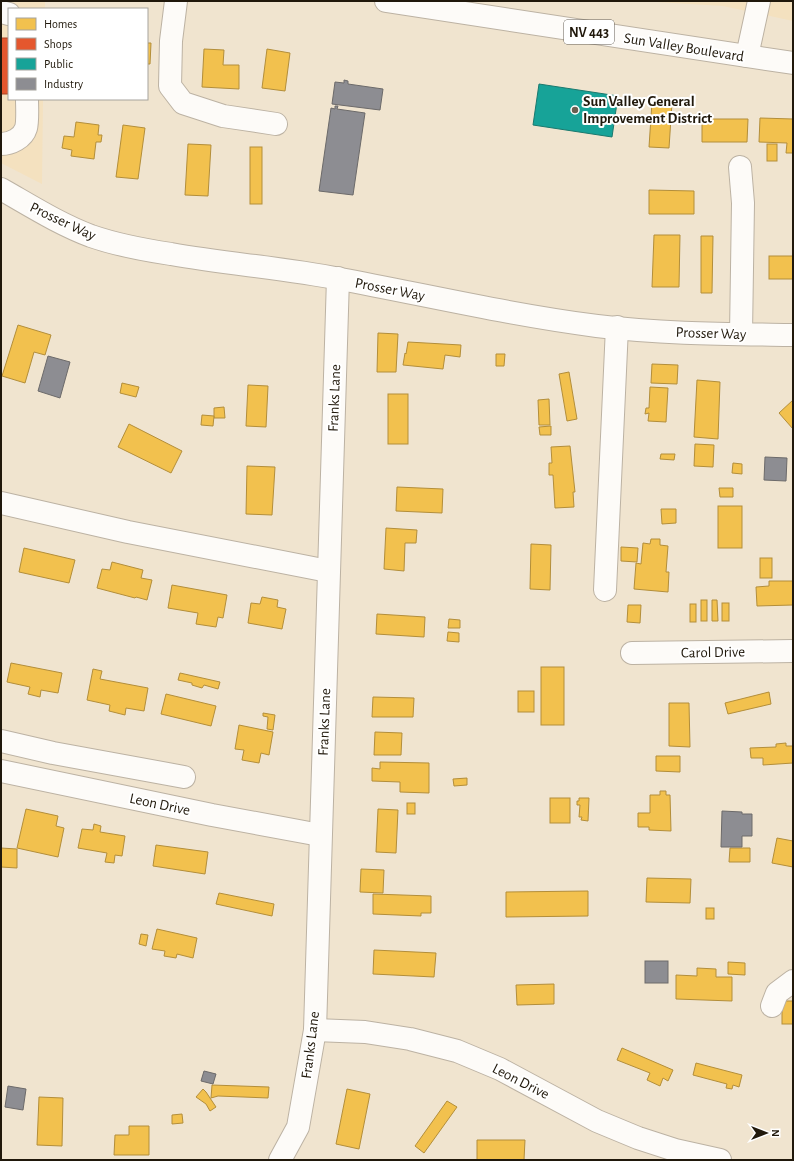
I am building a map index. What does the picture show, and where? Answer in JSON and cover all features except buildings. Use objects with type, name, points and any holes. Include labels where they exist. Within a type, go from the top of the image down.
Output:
[{"type":"street","points":[[176,1],[171,41],[170,86],[183,103],[223,116],[276,124]]},
{"type":"street","name":"Sun Valley Boulevard","points":[[386,1],[793,63]]},
{"type":"street","points":[[747,56],[759,1]]},
{"type":"street","points":[[1,144],[6,144],[18,139],[26,128],[27,100]]},
{"type":"street","points":[[740,167],[743,202],[741,334]]},
{"type":"street","name":"Prosser Way","points":[[1,189],[43,214],[93,237],[122,245],[192,258],[338,278],[530,316],[617,328],[672,332],[793,335]]},
{"type":"street","name":"Franks Lane","points":[[280,1160],[298,1126],[315,1030],[338,278]]},
{"type":"street","points":[[605,590],[617,328]]},
{"type":"street","points":[[1,503],[128,532],[328,571]]},
{"type":"street","name":"Carol Drive","points":[[632,653],[793,651]]},
{"type":"street","points":[[1,741],[68,756],[184,777]]},
{"type":"street","name":"Leon Drive","points":[[1,771],[212,815],[320,835]]},
{"type":"street","points":[[772,1006],[776,993],[793,981]]},
{"type":"street","name":"Leon Drive","points":[[315,1030],[365,1032],[410,1039],[457,1052],[500,1069],[597,1121],[638,1138],[675,1150],[720,1160]]},
{"type":"shaded area","points":[[1,1],[45,1],[45,8],[8,8],[8,100],[43,100],[42,184],[1,163]]},
{"type":"shaded area","points":[[640,1],[793,1],[793,21],[723,6]]},
{"type":"place","name":"Sun Valley General Improvement District","points":[[575,110]]}]
